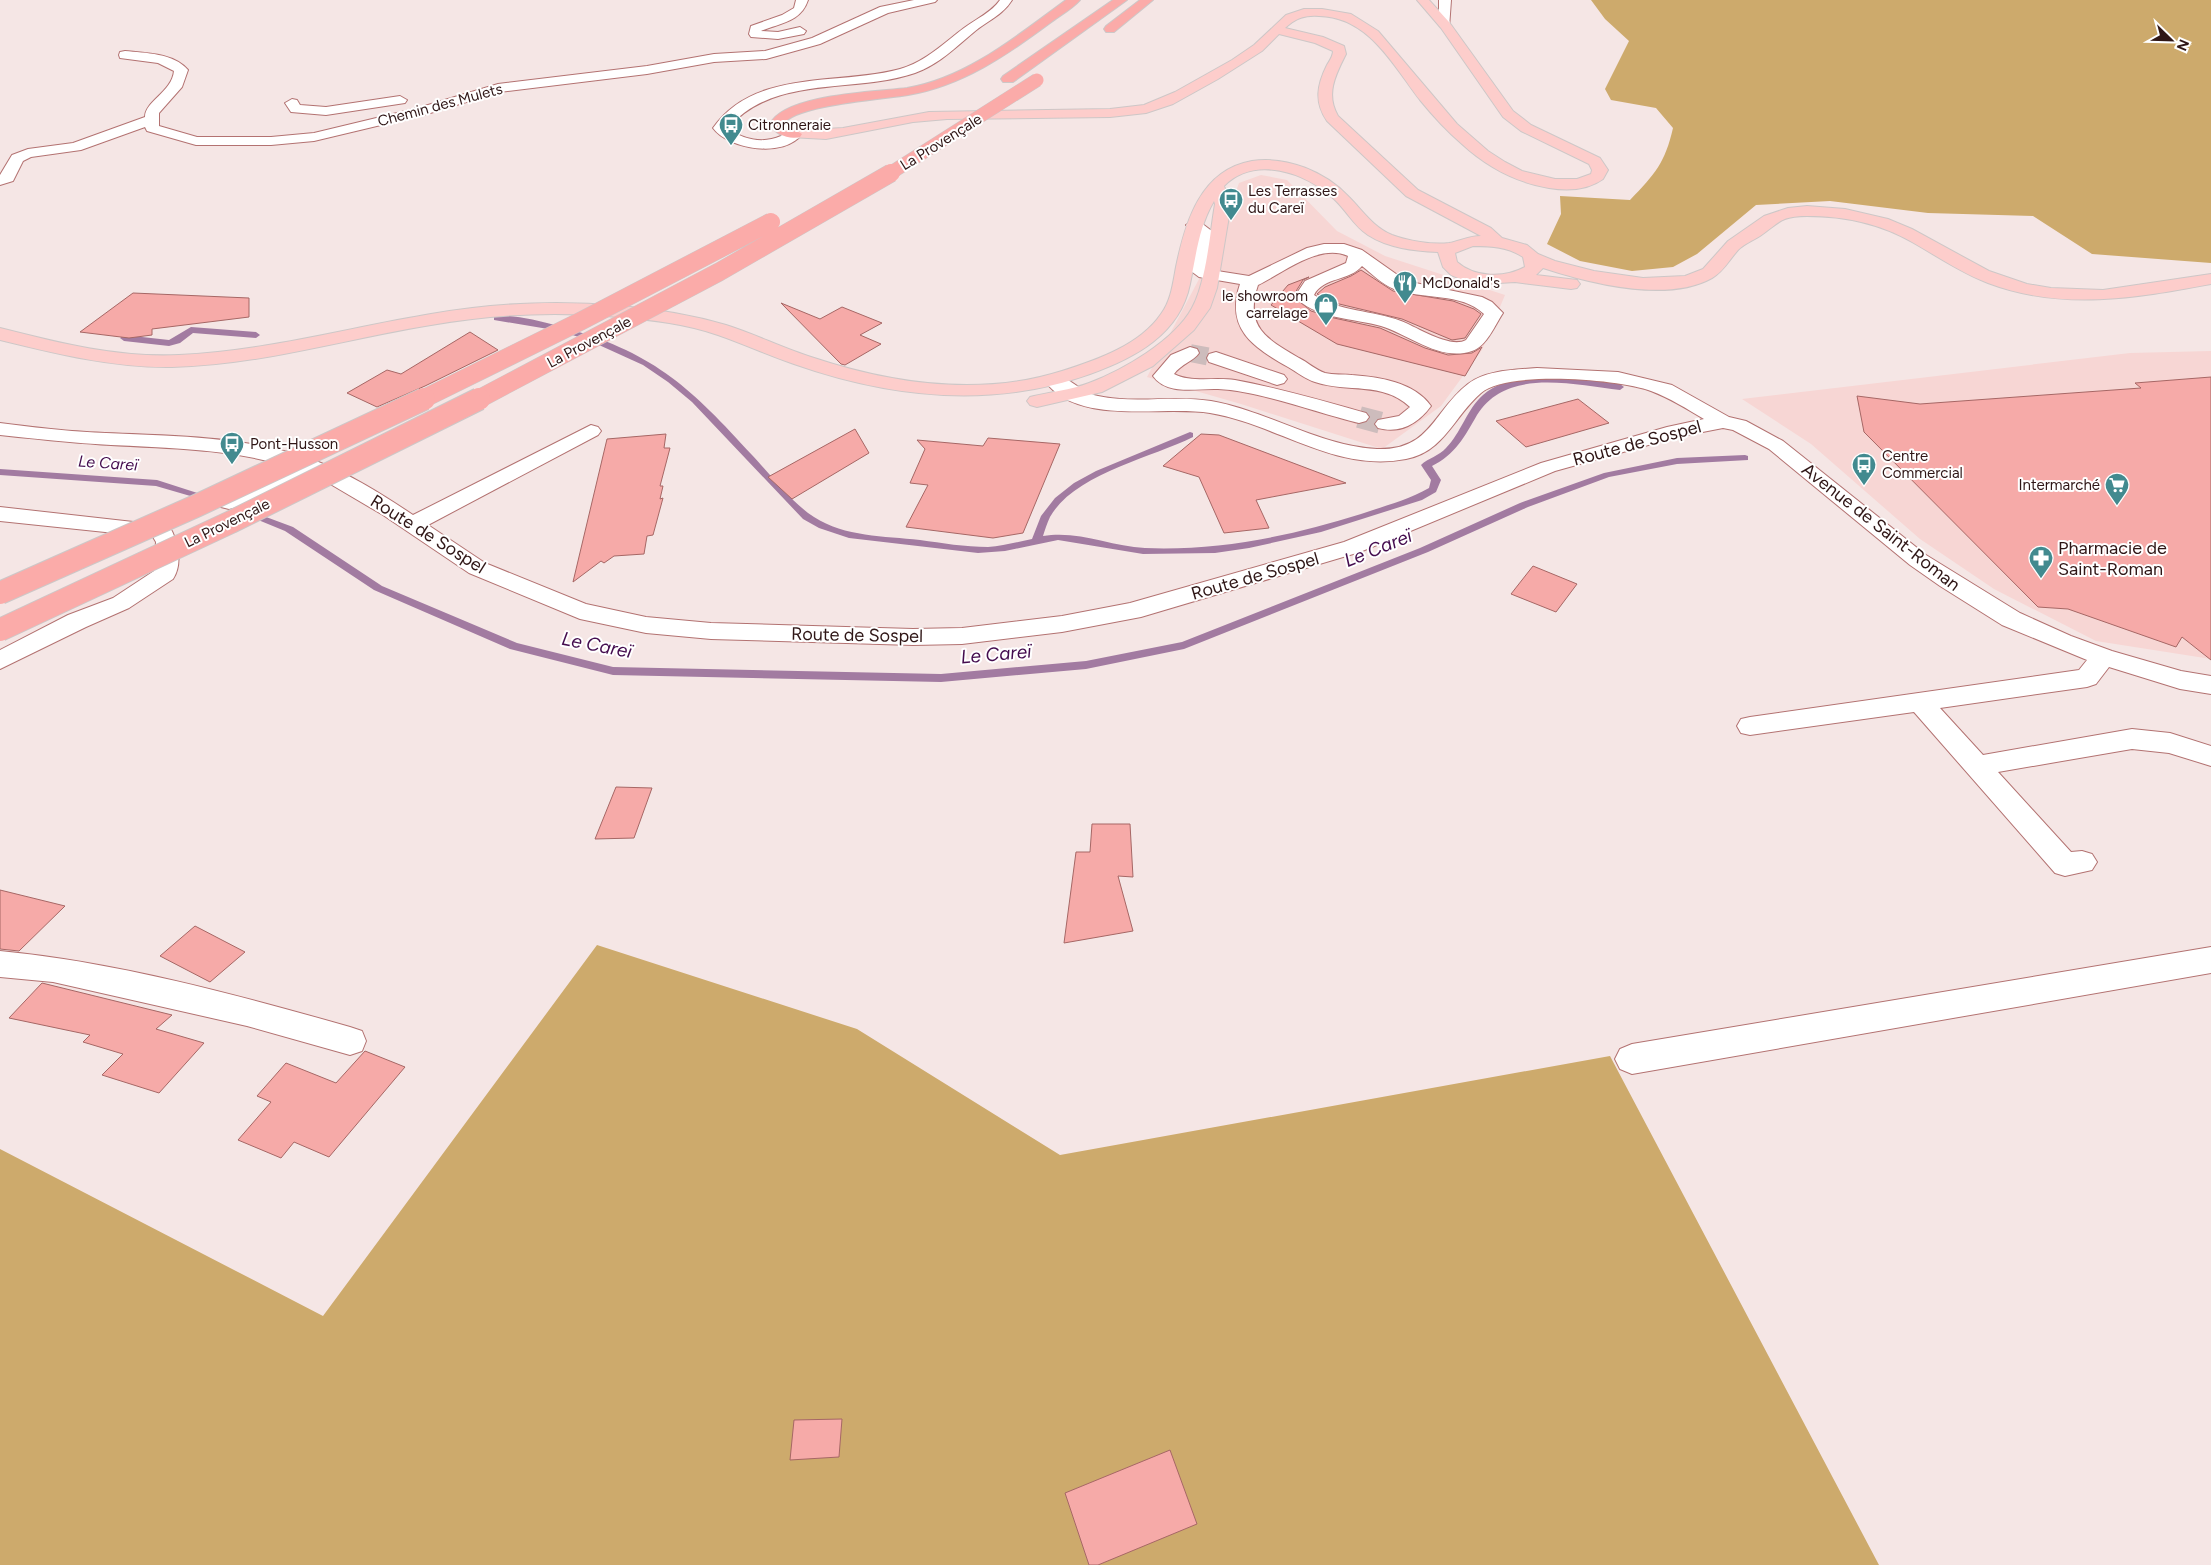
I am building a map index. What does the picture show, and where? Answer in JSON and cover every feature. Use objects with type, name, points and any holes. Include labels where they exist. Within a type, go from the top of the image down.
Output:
[{"type":"highway","points":[[795,134],[779,129],[777,124],[780,118],[790,113],[816,106],[898,93],[951,79],[998,54],[1074,0]]},
{"type":"highway","name":"La Provençale","points":[[0,594],[330,445],[551,338],[778,218],[922,134],[1008,79],[1121,0]]},
{"type":"highway","points":[[1099,37],[1147,0]]},
{"type":"highway","name":"La Provençale","points":[[0,630],[286,495],[628,321],[823,214],[950,137],[1041,78]]},
{"type":"main road","points":[[795,134],[828,134],[883,122],[931,116],[1110,112],[1148,108],[1166,102],[1258,48],[1288,18],[1299,14],[1326,12],[1351,17],[1360,22],[1383,44],[1444,118],[1501,167],[1520,177],[1550,184],[1580,184],[1598,176],[1600,170],[1595,161],[1526,128],[1508,114],[1445,25],[1423,0]]},
{"type":"main road","points":[[1278,30],[1320,40],[1339,49],[1340,54],[1330,73],[1323,94],[1326,110],[1332,118],[1412,193],[1485,231],[1496,241],[1512,245],[1532,258],[1551,266],[1599,279],[1655,283],[1676,282],[1706,275],[1739,239],[1756,231],[1771,218],[1788,213],[1824,212],[1860,216],[1904,231],[1976,271],[1995,279],[2058,294],[2115,296],[2211,279]]},
{"type":"main road","points":[[0,334],[117,360],[176,361],[264,351],[437,318],[576,308],[650,315],[719,329],[775,352],[882,384],[919,391],[957,392],[999,389],[1054,380],[1118,356],[1145,340],[1172,314],[1181,286],[1194,225],[1203,202],[1230,172],[1263,164],[1298,170],[1338,194],[1365,225],[1375,233],[1391,240],[1414,246],[1454,252]]},
{"type":"main road","points":[[1318,181],[1321,197],[1329,208]]},
{"type":"main road","points":[[775,352],[832,384],[863,394],[906,404],[989,408],[1037,402],[1095,388],[1146,362],[1172,342],[1188,326],[1201,308],[1210,275],[1223,204],[1216,186]]},
{"type":"main road","points":[[1464,221],[1454,252],[1459,272],[1481,278],[1505,280],[1519,278],[1658,294],[1688,292],[1711,287],[1725,281]]},
{"type":"main road","points":[[1344,224],[1360,238],[1382,248],[1454,252],[1496,241]]},
{"type":"main road","points":[[1748,256],[1758,243],[1756,231]]},
{"type":"main road","points":[[1519,278],[1534,270],[1535,264],[1532,258]]},
{"type":"street","points":[[802,0],[799,10],[786,18],[755,29],[755,34],[770,37],[784,36],[811,27]]},
{"type":"street","name":"Chemin des Mulets","points":[[152,119],[152,128],[196,141],[272,141],[314,137],[422,111],[498,88],[647,70],[714,58],[766,55],[816,40],[884,10],[931,0]]},
{"type":"street","points":[[795,134],[786,140],[771,144],[755,144],[728,136],[720,128],[727,117],[769,94],[901,73],[924,64],[946,51],[974,26],[997,10],[1006,0]]},
{"type":"street","points":[[1445,0],[1445,25]]},
{"type":"street","points":[[0,180],[8,178],[17,158],[28,153],[76,147],[152,119],[152,112],[172,92],[182,77],[181,70],[175,64],[125,55]]},
{"type":"street","points":[[292,103],[296,109],[326,111],[471,88],[498,88]]},
{"type":"street","points":[[1194,225],[1205,232],[1200,271],[1210,275],[1238,277],[1250,282]]},
{"type":"street","points":[[1356,254],[1357,261],[1352,267],[1312,283],[1304,296],[1317,305],[1387,322],[1409,330],[1474,342],[1494,312],[1488,304],[1400,285],[1356,254],[1348,250],[1334,248],[1310,252],[1250,282],[1242,308],[1252,335],[1265,347],[1359,417]]},
{"type":"street","points":[[1190,353],[1180,356],[1172,362],[1162,376],[1179,384],[1219,383],[1252,388],[1361,381],[1399,389],[1414,397],[1421,406],[1414,416],[1399,424],[1385,424]]},
{"type":"street","points":[[1216,358],[1316,384]]},
{"type":"street","points":[[1054,380],[1080,398],[1109,404],[1208,406],[1236,412],[1320,445],[1350,454],[1382,456],[1407,453],[1429,441],[1475,387],[1498,377],[1523,374],[1626,378],[1656,386],[1682,397],[1723,422]]},
{"type":"street","points":[[1281,429],[1316,384]]},
{"type":"street","name":"Route de Sospel","points":[[0,429],[28,433],[237,448],[309,466],[345,483],[412,524],[477,568],[580,611],[646,625],[711,631],[820,636],[962,636],[1062,624],[1106,616],[1204,591],[1352,548],[1548,467],[1674,431],[1723,422]]},
{"type":"street","name":"Avenue de Saint-Roman","points":[[1723,422],[1739,425],[1776,445],[1948,581],[2011,619],[2062,642],[2103,657],[2180,680],[2211,685]]},
{"type":"street","points":[[412,524],[591,431]]},
{"type":"street","points":[[0,514],[161,531],[309,466]]},
{"type":"street","points":[[0,661],[77,622],[122,603],[165,574],[167,542],[161,531]]},
{"type":"street","points":[[1750,726],[2087,678],[2103,657]]},
{"type":"street","points":[[1921,702],[2065,865],[2082,862]]},
{"type":"street","points":[[1976,766],[2132,739],[2170,743],[2211,756]]},
{"type":"street","points":[[1632,1059],[2211,960]]},
{"type":"street","points":[[0,964],[53,969],[247,1012],[350,1041]]},
{"type":"shaded area","points":[[1591,0],[2211,0],[2211,263],[2092,254],[2033,216],[1928,213],[1830,201],[1756,205],[1697,254],[1673,267],[1632,271],[1580,261],[1547,244],[1561,214],[1560,196],[1630,200],[1658,167],[1670,140],[1673,128],[1656,108],[1611,100],[1605,89],[1629,41],[1605,19]]},
{"type":"shaded area","name":"Les Terrasses du Careï","points":[[1261,175],[1287,180],[1337,231],[1385,256],[1505,295],[1482,350],[1441,406],[1382,449],[1241,404],[1147,377],[1215,249],[1239,183]]},
{"type":"shaded area","points":[[2211,351],[2211,659],[2096,641],[1994,589],[1920,539],[1811,444],[1742,399],[2130,353]]},
{"type":"shaded area","points":[[597,945],[857,1029],[1060,1155],[1610,1056],[1879,1565],[0,1565],[0,1149],[323,1316]]},
{"type":"building","points":[[1361,270],[1393,291],[1453,301],[1474,309],[1481,314],[1465,338],[1452,340],[1402,319],[1335,303],[1317,294],[1325,287]]},
{"type":"building","points":[[1309,277],[1303,280],[1293,296],[1311,311],[1380,328],[1425,348],[1448,355],[1472,353],[1482,347],[1465,376],[1337,344],[1271,305],[1288,285]]},
{"type":"building","points":[[133,293],[249,298],[249,317],[152,329],[152,335],[129,338],[80,332]]},
{"type":"building","points":[[781,303],[820,319],[842,307],[882,323],[860,335],[881,344],[845,365],[841,364]]},
{"type":"building","points":[[470,332],[498,350],[377,407],[347,393],[387,370],[401,374]]},
{"type":"building","points":[[2211,377],[2211,660],[2182,637],[2176,647],[2068,609],[2038,607],[1864,432],[1857,396],[1920,404],[2141,388],[2135,383]]},
{"type":"building","points":[[1578,399],[1609,423],[1526,447],[1496,421]]},
{"type":"building","points":[[855,429],[869,453],[792,499],[768,477]]},
{"type":"building","points":[[666,434],[664,448],[670,448],[660,486],[663,486],[660,499],[663,498],[653,535],[647,536],[644,554],[614,556],[604,563],[601,561],[573,582],[607,439]]},
{"type":"building","points":[[1201,434],[1219,435],[1346,483],[1256,500],[1269,528],[1224,533],[1199,477],[1163,466]]},
{"type":"building","points":[[988,438],[1060,444],[1023,533],[993,538],[906,527],[928,485],[910,483],[925,449],[917,440],[983,446]]},
{"type":"building","points":[[1533,566],[1577,584],[1556,612],[1511,594]]},
{"type":"building","points":[[616,787],[652,788],[634,838],[595,839]]},
{"type":"building","points":[[1092,824],[1130,824],[1133,877],[1118,876],[1133,931],[1064,943],[1076,852],[1090,852]]},
{"type":"building","points":[[0,890],[65,906],[19,951],[0,949]]},
{"type":"building","points":[[195,926],[245,952],[210,982],[160,956]]},
{"type":"building","points":[[42,983],[172,1015],[156,1029],[204,1043],[159,1093],[102,1075],[123,1054],[83,1042],[90,1035],[9,1018]]},
{"type":"building","points":[[365,1051],[405,1067],[329,1157],[294,1142],[281,1158],[238,1140],[271,1102],[257,1096],[286,1063],[336,1083]]},
{"type":"building","points":[[842,1419],[839,1457],[790,1460],[794,1420]]},
{"type":"building","points":[[1170,1450],[1197,1524],[1098,1565],[1089,1565],[1065,1493]]},
{"type":"waterway","points":[[497,318],[561,329],[591,338],[619,349],[646,363],[696,400],[800,511],[822,526],[849,535],[968,549],[988,550],[1013,547],[1058,537],[1079,539],[1132,550],[1179,552],[1215,550],[1249,545],[1317,530],[1419,498],[1433,490],[1436,480],[1432,471],[1426,465],[1449,450],[1480,404],[1498,388],[1514,383],[1550,380],[1620,387]]},
{"type":"waterway","points":[[124,338],[169,343],[177,341],[191,330],[256,335]]},
{"type":"waterway","points":[[1037,540],[1044,518],[1058,500],[1077,485],[1099,473],[1170,445],[1190,435]]},
{"type":"waterway","name":"Le Careï","points":[[249,514],[289,529],[378,588],[514,646],[613,671],[941,678],[1086,665],[1184,645],[1424,550],[1524,505],[1607,475],[1677,461],[1745,458]]},
{"type":"waterway","name":"Le Careï","points":[[0,472],[157,483],[211,499]]},
{"type":"tunnel","points":[[1190,353],[1216,358]]},
{"type":"tunnel","points":[[1359,417],[1385,424]]},
{"type":"place","name":"Citronneraie","points":[[731,146]]},
{"type":"place","name":"Les Terrasses du Careï","points":[[1231,221]]},
{"type":"place","name":"McDonald's","points":[[1405,304]]},
{"type":"place","name":"le showroom carrelage","points":[[1326,326]]},
{"type":"place","name":"Pont-Husson","points":[[232,465]]},
{"type":"place","name":"Centre Commercial","points":[[1864,486]]},
{"type":"place","name":"Intermarché","points":[[2117,506]]},
{"type":"place","name":"Pharmacie de Saint-Roman","points":[[2041,579]]}]
